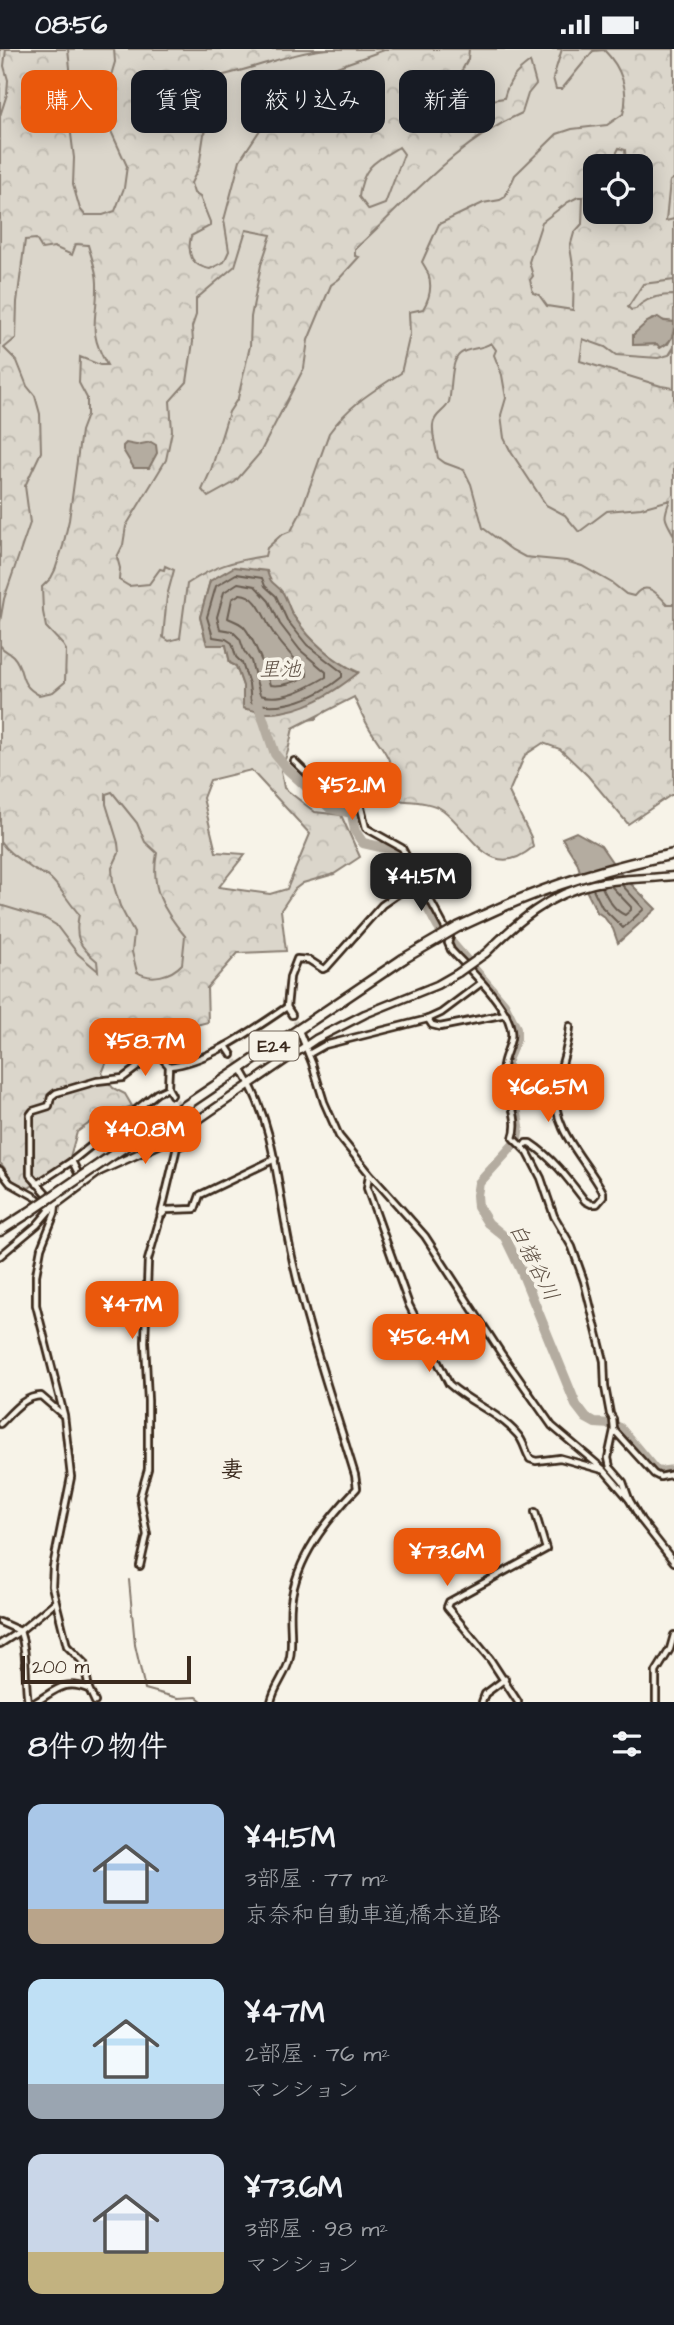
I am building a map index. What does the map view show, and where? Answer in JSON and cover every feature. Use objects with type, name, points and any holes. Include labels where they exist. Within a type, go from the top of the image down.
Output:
[{"type":"highway","name":"E24","points":[[0,1231],[403,960],[458,927],[529,894],[573,879],[674,854]]},
{"type":"street","points":[[294,761],[328,794],[359,804],[366,828],[402,848],[446,928],[451,950],[506,1014],[512,1037],[506,1052],[503,1074],[516,1121],[513,1138],[523,1147],[541,1178],[554,1216],[572,1248],[593,1308],[614,1426],[608,1458],[610,1468],[623,1482],[641,1520],[674,1562]]},
{"type":"street","points":[[94,1702],[84,1663],[67,1646],[52,1586],[53,1567],[71,1477],[64,1415],[36,1305],[36,1275],[41,1248],[56,1204],[83,1182],[191,1124],[305,1046],[365,1014],[437,985],[458,973],[486,953],[524,917],[553,899],[607,881],[674,877]]},
{"type":"street","points":[[292,1015],[287,1007],[290,977],[297,959],[309,960],[323,969],[327,967],[382,905],[418,880]]},
{"type":"street","points":[[309,1054],[325,1045],[428,1019],[441,1013],[481,983]]},
{"type":"street","points":[[169,1066],[180,1065],[226,1046],[287,1007]]},
{"type":"street","points":[[428,1019],[432,1025],[440,1027],[506,1014]]},
{"type":"street","points":[[523,1147],[530,1143],[538,1148],[560,1169],[585,1201],[591,1204],[600,1201],[603,1192],[565,1130],[556,1109],[556,1086],[570,1026]]},
{"type":"street","points":[[300,1033],[339,1136],[425,1236],[552,1426],[604,1470],[629,1499]]},
{"type":"street","points":[[226,1046],[232,1055]]},
{"type":"street","points":[[56,1204],[30,1175],[30,1115],[33,1111],[46,1109],[51,1097],[56,1093],[97,1081],[122,1078],[160,1056],[169,1066],[168,1088],[172,1095]]},
{"type":"street","points":[[243,1072],[251,1084],[270,1132],[289,1245],[307,1324],[355,1475],[356,1488],[306,1554],[296,1576],[290,1613],[289,1663],[271,1702]]},
{"type":"street","points":[[37,1184],[72,1161],[157,1093],[168,1088]]},
{"type":"street","points":[[140,1566],[147,1535],[140,1497],[148,1469],[145,1342],[148,1260],[177,1147],[187,1143],[194,1132],[185,1111]]},
{"type":"street","points":[[160,1218],[166,1210],[195,1209],[200,1195],[275,1159]]},
{"type":"street","points":[[72,1161],[83,1182]]},
{"type":"street","points":[[0,1170],[10,1183],[37,1198],[52,1211]]},
{"type":"street","points":[[369,1173],[368,1188],[409,1305],[449,1384],[509,1425],[523,1442],[530,1459],[536,1461],[560,1458],[604,1470]]},
{"type":"street","points":[[0,1256],[52,1211]]},
{"type":"street","points":[[0,1424],[32,1396],[41,1396],[64,1415]]},
{"type":"street","points":[[614,1426],[654,1474],[660,1477],[674,1474]]},
{"type":"street","points":[[518,1702],[505,1679],[447,1607],[449,1602],[546,1549],[535,1512]]},
{"type":"street","points":[[0,1644],[55,1602]]},
{"type":"street","points":[[0,1622],[20,1631],[25,1644],[24,1682],[28,1702]]},
{"type":"street","points":[[656,1702],[656,1672],[670,1649],[674,1635]]},
{"type":"street","points":[[482,1702],[485,1695],[505,1679]]},
{"type":"street","points":[[36,1702],[65,1685],[76,1684],[89,1689]]},
{"type":"green space","points":[[0,49],[674,49],[674,655],[448,621],[315,719],[219,730],[190,792],[202,975],[104,999],[0,965]]},
{"type":"green space","points":[[6,49],[68,49],[70,70],[21,70],[21,133],[71,133],[73,185],[80,209],[85,215],[103,215],[115,211],[124,188],[127,166],[112,133],[117,133],[117,70],[113,70],[114,49],[329,49],[289,56],[227,74],[227,70],[131,70],[131,133],[205,133],[199,167],[191,183],[194,193],[200,197],[210,226],[191,236],[190,254],[198,265],[210,269],[224,262],[229,251],[224,220],[240,160],[258,133],[385,133],[385,70],[329,70],[387,49],[469,49],[468,59],[462,70],[399,70],[399,133],[486,133],[433,174],[355,249],[355,256],[359,257],[331,285],[308,340],[304,368],[260,453],[235,482],[208,497],[202,490],[229,412],[238,398],[250,346],[251,317],[261,265],[271,235],[246,230],[235,266],[196,299],[187,382],[170,401],[172,431],[166,460],[126,526],[123,545],[117,557],[119,580],[129,586],[149,584],[165,566],[174,570],[167,596],[163,637],[169,641],[180,638],[187,584],[224,565],[265,556],[267,548],[281,535],[291,531],[300,514],[329,433],[353,406],[401,373],[410,334],[409,312],[423,309],[429,297],[430,280],[422,262],[439,224],[483,203],[505,197],[515,175],[557,134],[572,129],[607,125],[623,114],[625,88],[615,64],[604,50],[593,51],[562,89],[556,89],[553,78],[562,49],[674,49],[674,178],[670,181],[666,221],[674,219],[674,280],[643,284],[628,307],[631,310],[637,309],[652,298],[674,295],[674,322],[652,319],[633,335],[633,345],[668,344],[674,333],[674,347],[669,355],[658,358],[616,355],[605,347],[583,339],[580,361],[674,388],[674,535],[666,518],[670,500],[641,508],[607,511],[579,532],[565,515],[546,505],[504,438],[501,415],[506,398],[502,375],[494,355],[496,350],[491,343],[463,352],[457,358],[449,402],[435,418],[433,429],[438,458],[464,470],[471,484],[483,528],[512,550],[525,557],[566,561],[582,566],[626,594],[634,596],[638,591],[647,589],[655,592],[667,604],[674,604],[674,795],[628,824],[588,776],[560,749],[543,743],[525,755],[509,792],[531,837],[533,847],[518,857],[505,860],[483,851],[438,807],[395,800],[388,791],[395,781],[391,764],[354,697],[293,728],[281,771],[284,788],[315,812],[341,815],[360,857],[334,874],[303,883],[295,889],[281,910],[286,951],[238,953],[207,988],[208,1022],[158,1035],[116,1040],[102,1073],[113,1088],[125,1094],[132,1106],[94,1120],[77,1132],[70,1157],[29,1188],[11,1179],[0,1163],[0,905],[46,919],[56,925],[78,954],[98,971],[97,961],[79,941],[79,914],[58,886],[50,878],[32,869],[0,841],[0,645],[17,661],[27,686],[39,695],[53,692],[65,682],[66,650],[46,627],[42,587],[51,578],[63,546],[81,431],[87,415],[87,398],[79,383],[80,357],[107,365],[95,333],[97,278],[88,245],[76,244],[72,255],[54,247],[42,249],[36,239],[25,240],[17,302],[16,338],[4,348],[17,361],[27,386],[35,396],[40,414],[41,452],[25,486],[30,523],[4,599],[0,622],[0,116],[8,80],[4,66]],"holes":[[[399,147],[404,154],[385,204],[369,210],[359,197],[363,179],[371,166]],[[583,197],[582,224],[574,233],[570,247],[574,272],[573,310],[547,306],[539,295],[533,293],[530,280],[533,276],[529,262],[542,222],[568,202]],[[210,581],[270,582],[315,642],[339,662],[358,672],[281,712],[267,713],[243,708],[243,686],[236,666],[230,663],[226,645],[207,645],[200,617]],[[251,770],[310,834],[287,889],[270,894],[219,887],[245,854],[216,852],[203,798],[210,780]],[[112,792],[137,823],[145,842],[157,853],[155,877],[160,898],[185,936],[182,964],[167,974],[154,977],[137,972],[132,952],[134,933],[120,906],[113,883],[112,868],[119,853],[106,804],[106,794]]]},
{"type":"green space","points":[[530,62],[536,84],[528,94],[522,113],[495,127],[495,99],[504,98],[513,77]]},
{"type":"water","points":[[658,317],[674,322],[670,341],[660,348],[657,344],[633,345],[633,335],[647,322]]},
{"type":"water","points":[[151,442],[156,445],[157,453],[149,468],[134,468],[123,446],[126,443],[136,445]]},
{"type":"water","name":"里池","points":[[234,567],[267,571],[272,582],[283,593],[293,615],[315,643],[358,673],[328,694],[295,709],[270,713],[243,708],[243,686],[236,666],[230,663],[226,645],[207,645],[200,617],[210,581]]},
{"type":"water","points":[[576,832],[601,846],[619,872],[656,909],[618,943],[613,929],[597,912],[577,862],[562,838]]},
{"type":"waterway","name":"白猪谷川","points":[[256,698],[275,754],[287,769],[330,808],[352,813],[355,831],[363,843],[394,850],[438,927],[504,1004],[516,1028],[516,1039],[507,1060],[507,1069],[519,1126],[515,1143],[479,1183],[478,1207],[488,1223],[505,1237],[576,1405],[586,1418],[595,1423],[620,1428],[658,1472],[674,1470]]},
{"type":"waterway","points":[[129,1580],[135,1645],[145,1689],[178,1698],[197,1697],[203,1702]]},
{"type":"tunnel","points":[[292,1015],[299,1030]]},
{"type":"tunnel","points":[[232,1055],[241,1069]]},
{"type":"tunnel","points":[[172,1095],[182,1108]]},
{"type":"district","name":"妻","points":[[232,1470]]}]
